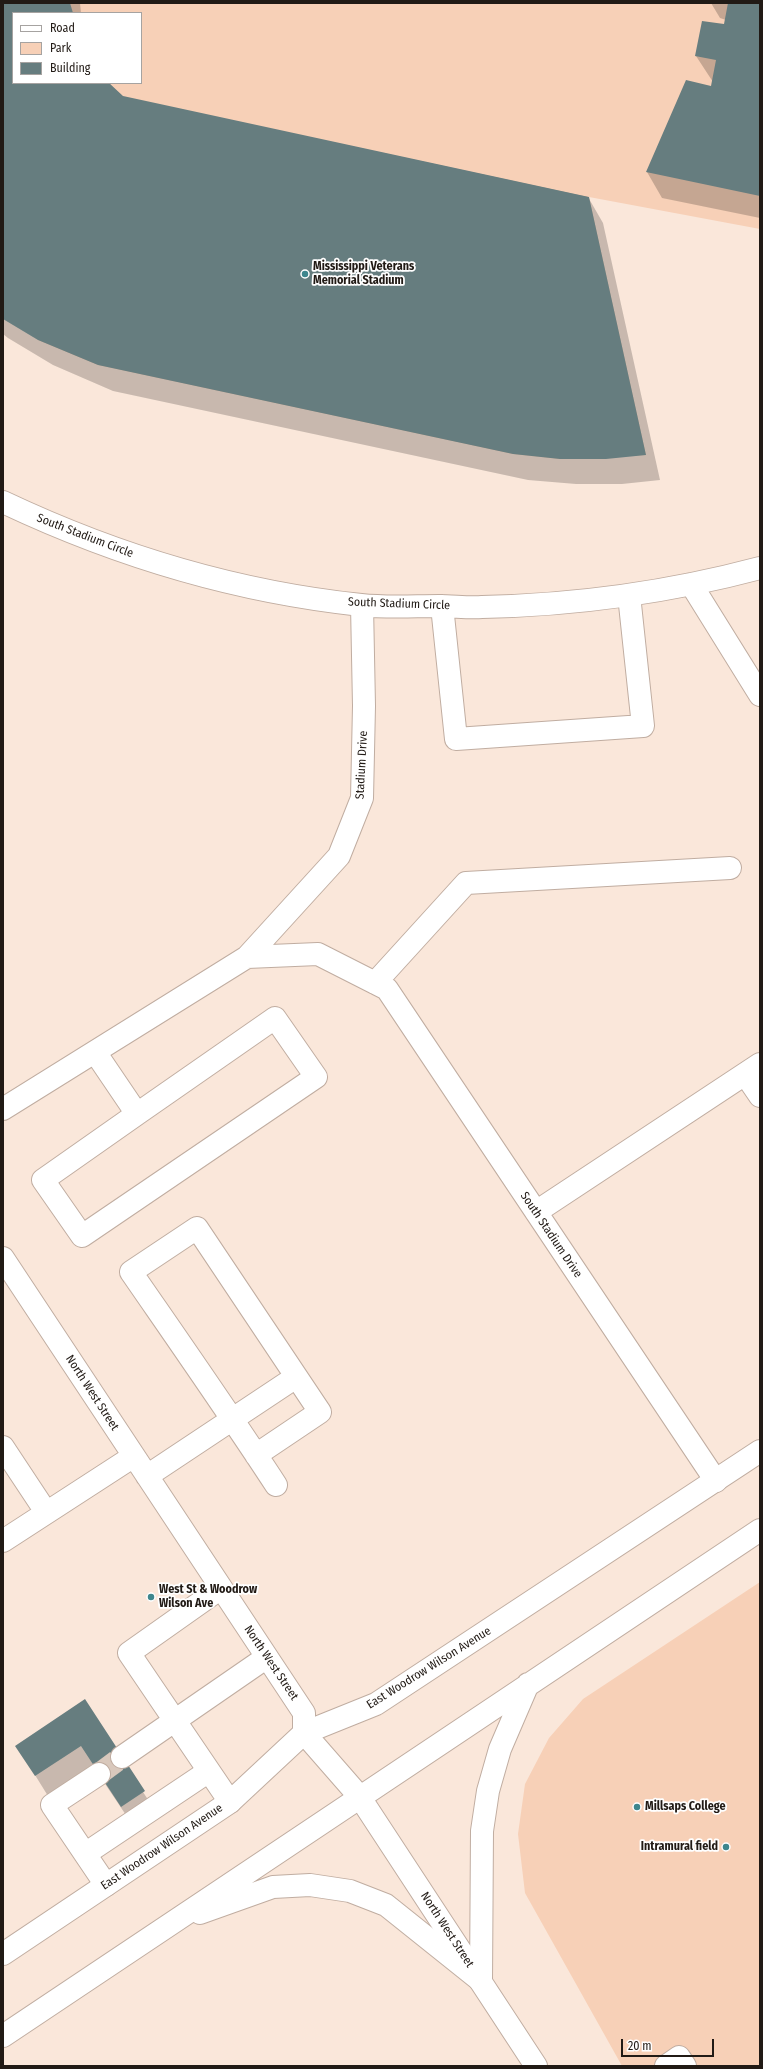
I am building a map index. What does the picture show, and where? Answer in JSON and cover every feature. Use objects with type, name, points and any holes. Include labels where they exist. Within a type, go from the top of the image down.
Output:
[{"type":"street","name":"South Stadium Circle","points":[[3,502],[105,546],[195,574],[287,593],[362,605],[481,608],[566,603],[629,595],[691,584],[760,568]]},
{"type":"street","points":[[691,584],[760,695]]},
{"type":"street","points":[[442,606],[456,739],[643,726],[629,595]]},
{"type":"street","name":"Stadium Drive","points":[[247,957],[339,856],[362,798],[364,706],[362,605]]},
{"type":"street","points":[[3,1109],[247,957],[318,954],[381,986],[466,883],[730,868]]},
{"type":"street","name":"South Stadium Drive","points":[[381,986],[536,1212],[716,1481]]},
{"type":"street","points":[[276,1018],[316,1077],[82,1236],[43,1180],[137,1114],[276,1018]]},
{"type":"street","points":[[95,1052],[137,1114]]},
{"type":"street","points":[[536,1212],[752,1069],[760,1096]]},
{"type":"street","points":[[256,1455],[320,1412],[197,1228],[131,1272],[276,1485]]},
{"type":"street","name":"North West Street","points":[[3,1258],[304,1713],[304,1733],[359,1796],[536,2066]]},
{"type":"street","points":[[147,1476],[296,1377]]},
{"type":"street","points":[[3,1447],[46,1512]]},
{"type":"street","name":"East Woodrow Wilson Avenue","points":[[3,1954],[230,1802],[304,1733],[376,1704],[716,1481],[760,1450]]},
{"type":"street","points":[[3,1541],[134,1456]]},
{"type":"street","points":[[3,2036],[359,1796],[760,1530]]},
{"type":"street","points":[[221,1588],[129,1653],[230,1802]]},
{"type":"street","points":[[122,1757],[267,1657]]},
{"type":"street","points":[[481,1981],[482,1831],[488,1791],[500,1749],[528,1684]]},
{"type":"street","points":[[85,1854],[209,1771]]},
{"type":"street","points":[[99,1774],[52,1805],[106,1885]]},
{"type":"street","points":[[165,1926],[273,1887],[310,1885],[350,1891],[386,1905],[481,1981]]},
{"type":"street","points":[[666,2066],[679,2057],[685,2066]]},
{"type":"green space","name":"Mississippi Veterans Memorial Stadium","points":[[3,3],[760,3],[760,229],[589,197],[646,455],[560,459],[513,454],[98,365],[38,340]]},
{"type":"green space","name":"Millsaps College","points":[[760,1582],[760,2066],[622,2066],[525,1893],[518,1834],[525,1784],[549,1738],[583,1699]]},
{"type":"building","name":"Mississippi Veterans Memorial Stadium","points":[[3,3],[70,3],[73,12],[12,12],[12,84],[110,84],[123,96],[589,197],[646,455],[606,459],[560,459],[513,454],[98,365],[38,340],[3,319]]},
{"type":"building","points":[[728,3],[760,3],[760,196],[646,172],[686,80],[711,86],[716,60],[695,56],[702,21],[724,24]]},
{"type":"building","points":[[85,1699],[145,1791],[121,1807],[81,1746],[35,1776],[15,1746]]},
{"type":"tunnel","points":[[99,1774],[122,1757]]},
{"type":"place","name":"Mississippi Veterans Memorial Stadium","points":[[305,274]]},
{"type":"place","name":"West St & Woodrow Wilson Ave","points":[[151,1597]]},
{"type":"place","name":"Millsaps College","points":[[637,1807]]},
{"type":"place","name":"Intramural field","points":[[726,1847]]}]
